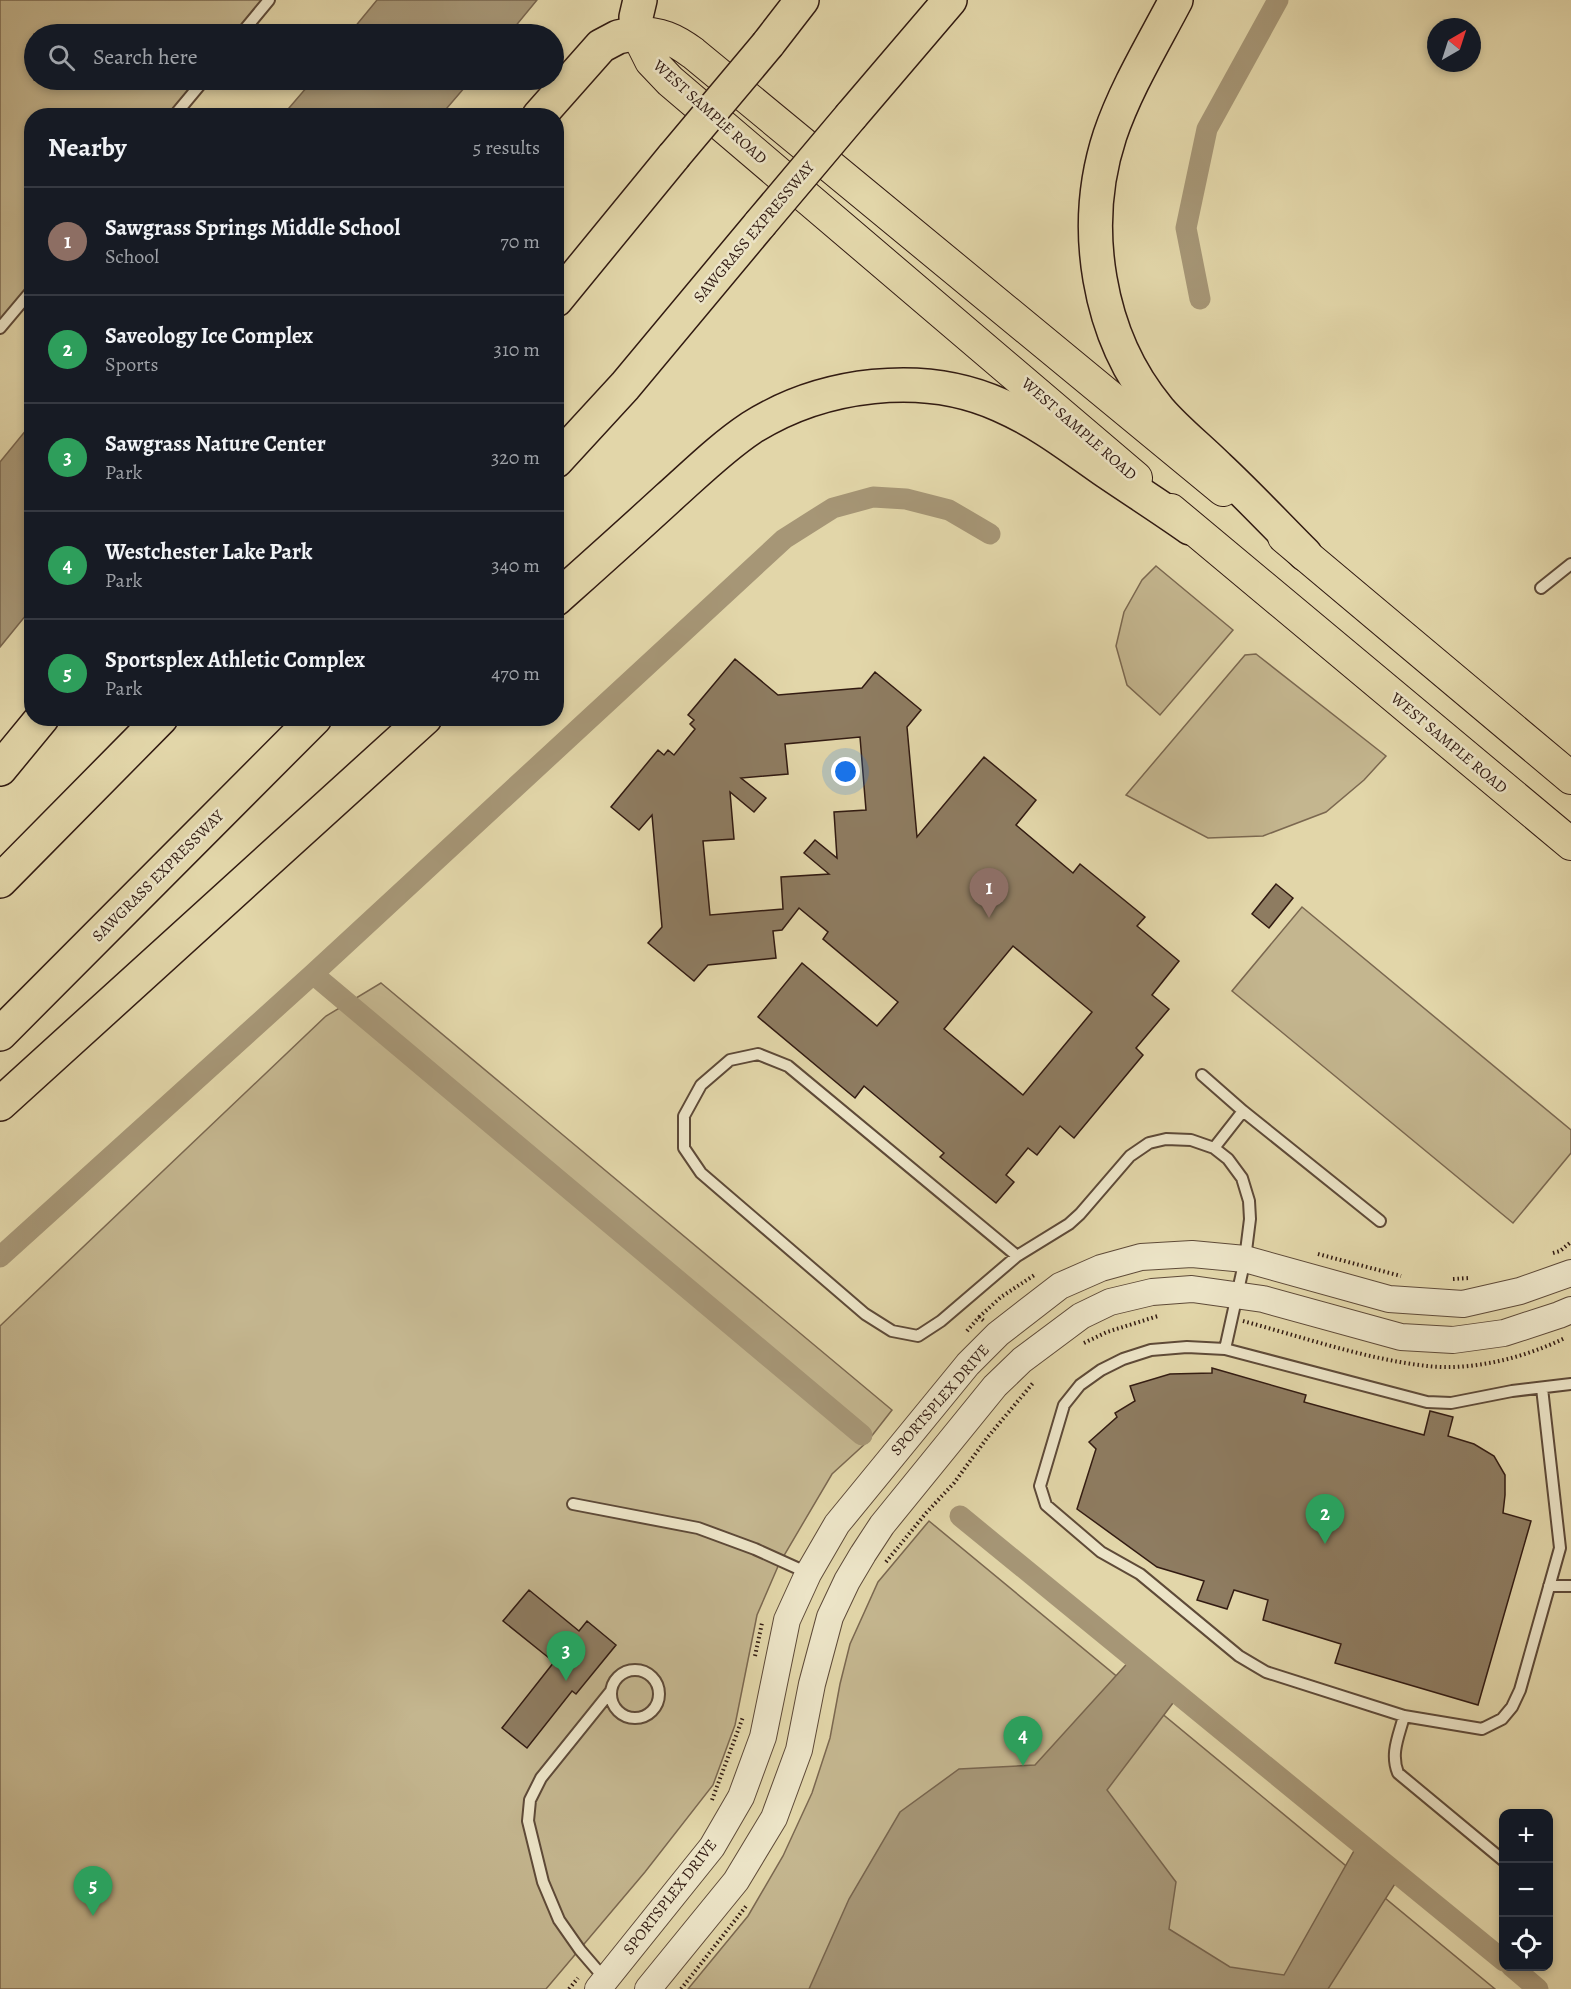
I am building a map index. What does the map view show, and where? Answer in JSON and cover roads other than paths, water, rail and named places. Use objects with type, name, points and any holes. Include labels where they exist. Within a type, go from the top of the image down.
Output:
[{"type":"highway","points":[[564,88],[601,46],[618,37],[637,33],[636,17],[640,0]]},
{"type":"highway","points":[[564,290],[802,0]]},
{"type":"highway","name":"SAWGRASS EXPRESSWAY","points":[[564,452],[625,386],[950,0]]},
{"type":"highway","points":[[1176,0],[1118,115],[1104,155],[1096,200],[1095,222],[1102,290],[1124,356],[1147,395],[1179,431],[1218,466],[1305,554]]},
{"type":"highway","points":[[546,108],[562,90]]},
{"type":"highway","points":[[564,592],[714,456],[751,428],[793,407],[863,388],[887,386],[936,388],[957,391],[999,404],[1060,437],[1105,471],[1190,528]]},
{"type":"highway","points":[[0,769],[35,726]]},
{"type":"highway","points":[[0,881],[153,726]]},
{"type":"highway","name":"SAWGRASS EXPRESSWAY","points":[[0,1034],[307,726]]},
{"type":"highway","points":[[0,1104],[416,726]]},
{"type":"main road","name":"WEST SAMPLE ROAD","points":[[637,33],[651,61],[670,81],[1117,460],[1190,528],[1571,844]]},
{"type":"main road","name":"WEST SAMPLE ROAD","points":[[637,33],[665,36],[693,53],[1208,478],[1305,554],[1571,778]]},
{"type":"street","name":"SPORTSPLEX DRIVE","points":[[601,1984],[712,1847],[741,1797],[763,1737],[787,1620],[812,1566],[849,1508],[968,1364],[998,1334],[1060,1286],[1101,1268],[1142,1257],[1192,1254],[1245,1259],[1389,1299],[1463,1304],[1520,1291],[1571,1274]]},
{"type":"street","points":[[1060,1286],[1081,1316]]},
{"type":"street","name":"SPORTSPLEX DRIVE","points":[[648,1989],[736,1881],[774,1818],[800,1750],[812,1684],[830,1617],[847,1581],[882,1525],[995,1386],[1022,1360],[1081,1316],[1110,1302],[1152,1292],[1192,1289],[1234,1306],[1263,1299],[1401,1337],[1453,1340],[1504,1333],[1571,1310]]},
{"type":"street","points":[[812,1566],[847,1581]]},
{"type":"lane","points":[[249,24],[269,0]]},
{"type":"lane","points":[[181,108],[196,90]]},
{"type":"lane","points":[[0,328],[24,300]]},
{"type":"lane","points":[[1541,588],[1571,564]]},
{"type":"lane","points":[[1017,1256],[788,1066],[758,1054],[730,1060],[701,1085],[684,1116],[684,1148],[701,1173],[865,1314],[892,1331],[918,1336],[941,1321],[1017,1256],[1069,1224],[1130,1156],[1149,1143],[1166,1139],[1191,1140],[1214,1148],[1228,1159],[1242,1178],[1249,1201],[1250,1219],[1245,1259],[1226,1349]]},
{"type":"lane","points":[[1202,1075],[1380,1221]]},
{"type":"lane","points":[[1214,1148],[1244,1111]]},
{"type":"lane","points":[[1542,1388],[1560,1548],[1520,1690],[1512,1707],[1502,1719],[1482,1729],[1404,1716],[1266,1672],[1239,1656],[1140,1574],[1101,1552],[1046,1505],[1040,1486],[1064,1405],[1080,1385],[1116,1363],[1151,1350],[1187,1347],[1226,1349],[1427,1402],[1451,1403],[1512,1391],[1571,1384]]},
{"type":"lane","points":[[573,1504],[698,1528],[755,1549],[812,1566]]},
{"type":"lane","points":[[1549,1586],[1571,1586]]},
{"type":"lane","points":[[601,1984],[559,1920],[543,1882],[528,1821],[530,1800],[541,1778],[624,1672],[639,1670],[652,1677],[657,1684],[658,1699],[650,1712],[635,1717],[620,1713],[612,1699],[611,1691]]},
{"type":"lane","points":[[1404,1716],[1394,1754],[1394,1763],[1398,1773],[1499,1859]]},
{"type":"waterway","points":[[1200,299],[1186,228],[1207,129],[1278,0]]},
{"type":"waterway","points":[[0,1257],[313,974],[784,539],[833,508],[873,497],[906,499],[949,510],[990,534]]},
{"type":"waterway","points":[[313,974],[862,1435]]},
{"type":"waterway","points":[[960,1516],[1499,1957]]},
{"type":"waterway","points":[[1517,1971],[1538,1989]]},
{"type":"place","name":"Sawgrass Springs Middle School","points":[[989,918]]},
{"type":"place","name":"Saveology Ice Complex","points":[[1325,1544]]},
{"type":"place","name":"Sawgrass Nature Center","points":[[566,1681]]},
{"type":"place","name":"Westchester Lake Park","points":[[1023,1766]]},
{"type":"place","name":"Sportsplex Athletic Complex","points":[[93,1916]]}]
